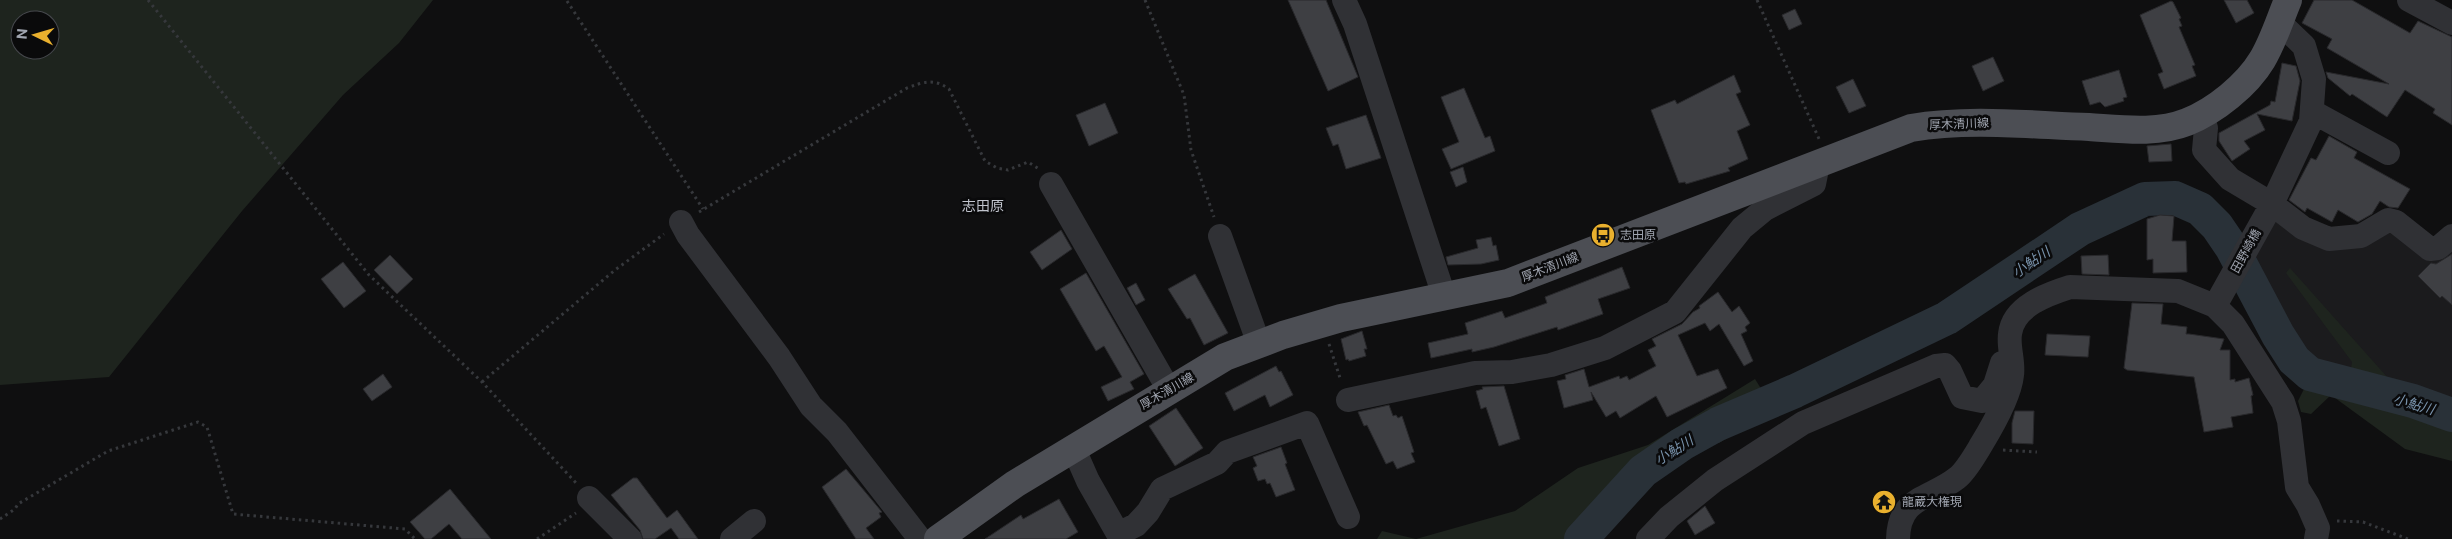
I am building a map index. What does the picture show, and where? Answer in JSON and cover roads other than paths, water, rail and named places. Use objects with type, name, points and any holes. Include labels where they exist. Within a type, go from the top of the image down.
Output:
[{"type":"main road","name":"厚木清川線","points":[[938,539],[982,506],[1073,447],[1225,358],[1259,344],[1322,323],[1508,283],[1911,128],[1940,123],[1980,122],[2149,130],[2186,123],[2216,108],[2262,60],[2283,11]]},
{"type":"street","points":[[1344,0],[1355,24],[1444,296]]},
{"type":"street","points":[[2408,0],[2452,23]]},
{"type":"street","name":"田野崎橋","points":[[2218,300],[2271,207],[2311,121],[2314,79],[2304,46],[2283,11]]},
{"type":"street","points":[[2313,112],[2388,153]]},
{"type":"street","points":[[2201,115],[2206,128],[2194,146],[2204,150],[2230,179],[2303,228],[2328,239],[2362,236],[2388,220],[2396,222],[2430,249],[2438,248],[2452,236]]},
{"type":"street","points":[[1348,400],[1466,375],[1512,372],[1551,365],[1605,348],[1635,333],[1675,312],[1742,228],[1765,209],[1814,184],[1823,162]]},
{"type":"street","points":[[1051,184],[1169,390]]},
{"type":"street","points":[[682,222],[688,235],[778,357],[811,406],[836,432],[920,539]]},
{"type":"street","points":[[1220,236],[1259,344]]},
{"type":"street","points":[[1898,539],[1899,522],[1911,504],[1958,478],[1981,445],[2009,389],[2012,375],[2010,333],[2017,316],[2032,303],[2053,292],[2070,288],[2178,291],[2218,300],[2283,402],[2289,422],[2298,487],[2308,505],[2316,531]]},
{"type":"street","points":[[1648,539],[1669,517],[1715,480],[1803,423],[1936,366],[1945,365],[1950,371],[1962,397],[1982,401],[1995,384],[2002,361],[2012,357]]},
{"type":"street","points":[[1073,447],[1088,482],[1119,537],[1136,525],[1148,512],[1162,489],[1216,463],[1226,452],[1307,423],[1348,517]]},
{"type":"street","points":[[591,499],[630,539]]},
{"type":"street","points":[[732,539],[754,521]]},
{"type":"waterway","name":"小鮎川","points":[[1581,539],[1643,471],[1682,444],[1718,424],[1795,391],[1947,318],[2080,229],[2145,199],[2175,198],[2200,209],[2217,226],[2232,248],[2278,335],[2294,360],[2310,374],[2413,401],[2452,415]]},
{"type":"place","name":"志田原","points":[[1603,235]]},
{"type":"place","name":"龍蔵大権現","points":[[1884,502]]},
{"type":"district","name":"志田原","points":[[983,206]]}]
